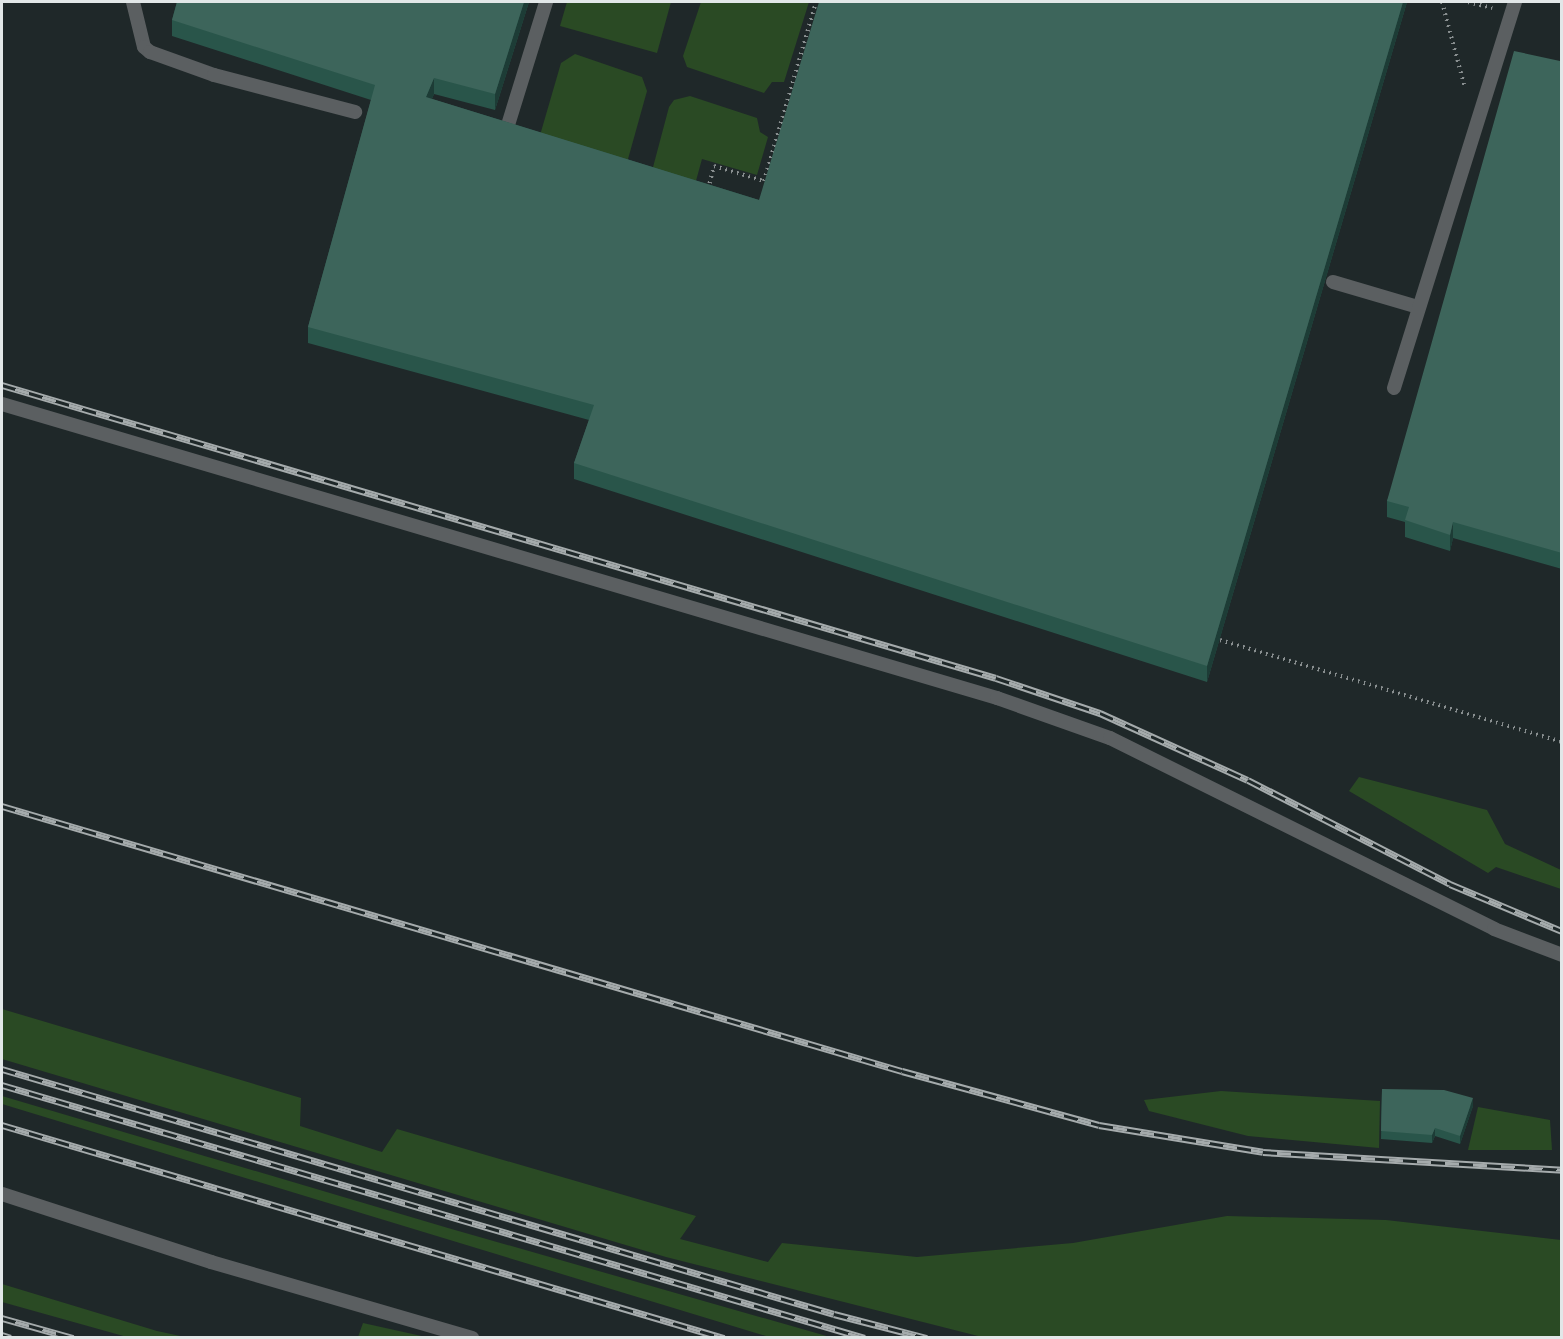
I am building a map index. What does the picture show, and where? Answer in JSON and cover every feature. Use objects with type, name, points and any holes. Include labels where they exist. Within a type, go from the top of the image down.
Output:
[{"type":"lane","points":[[133,2],[144,47],[150,52],[214,75],[355,112]]},
{"type":"lane","points":[[508,125],[546,2]]},
{"type":"lane","points":[[1394,388],[1458,177],[1483,113],[1515,2]]},
{"type":"lane","points":[[1333,282],[1418,307]]},
{"type":"lane","points":[[2,404],[997,698],[1110,738],[1483,924],[1562,955]]},
{"type":"lane","points":[[2,1194],[211,1262],[472,1338]]},
{"type":"path","points":[[706,196],[714,165],[764,181],[816,2]]},
{"type":"path","points":[[1442,2],[1470,105],[1483,113]]},
{"type":"path","points":[[1220,640],[1562,742]]},
{"type":"green space","points":[[567,2],[671,2],[657,53],[560,26]]},
{"type":"green space","points":[[701,2],[809,2],[784,82],[772,82],[764,93],[687,67],[683,56]]},
{"type":"green space","points":[[575,54],[642,77],[647,91],[623,177],[536,149],[561,63]]},
{"type":"green space","points":[[690,96],[757,118],[760,132],[768,137],[757,175],[702,159],[691,199],[648,186],[669,107],[674,100]]},
{"type":"green space","points":[[1359,777],[1487,810],[1505,844],[1561,870],[1561,889],[1496,867],[1488,873],[1349,791]]},
{"type":"green space","points":[[2,1009],[301,1098],[300,1126],[382,1152],[397,1129],[696,1216],[680,1239],[768,1262],[782,1243],[917,1257],[1073,1243],[1227,1216],[1386,1220],[1561,1240],[1561,1337],[982,1337],[666,1257],[2,1059]]},
{"type":"green space","points":[[1221,1091],[1380,1101],[1379,1148],[1248,1136],[1149,1111],[1144,1100]]},
{"type":"green space","points":[[2,1096],[448,1228],[830,1337],[769,1337],[2,1104]]},
{"type":"green space","points":[[1478,1107],[1550,1120],[1552,1150],[1468,1150]]},
{"type":"green space","points":[[2,1284],[157,1331],[185,1337],[127,1337],[2,1302]]},
{"type":"green space","points":[[363,1323],[426,1337],[358,1337]]},
{"type":"building","points":[[177,2],[524,2],[495,94],[434,78],[426,97],[759,200],[819,2],[1403,2],[1207,666],[574,463],[594,405],[308,327],[375,85],[172,20]]},
{"type":"building","points":[[1514,51],[1560,61],[1562,55],[1562,553],[1453,522],[1450,535],[1405,520],[1409,507],[1387,501]]},
{"type":"building","points":[[1382,1089],[1444,1090],[1473,1098],[1460,1136],[1435,1128],[1432,1135],[1381,1131]]},
{"type":"railway","points":[[2,385],[996,678],[1100,713],[1248,780],[1450,884],[1562,931]]},
{"type":"railway","points":[[2,806],[902,1071],[1099,1125],[1263,1152],[1562,1170]]},
{"type":"railway","points":[[2,1069],[834,1314],[927,1338]]},
{"type":"railway","points":[[2,1085],[865,1338]]},
{"type":"railway","points":[[2,1125],[724,1338]]},
{"type":"railway","points":[[2,1318],[73,1338]]},
{"type":"railway","points":[[2,1335],[11,1338]]}]
